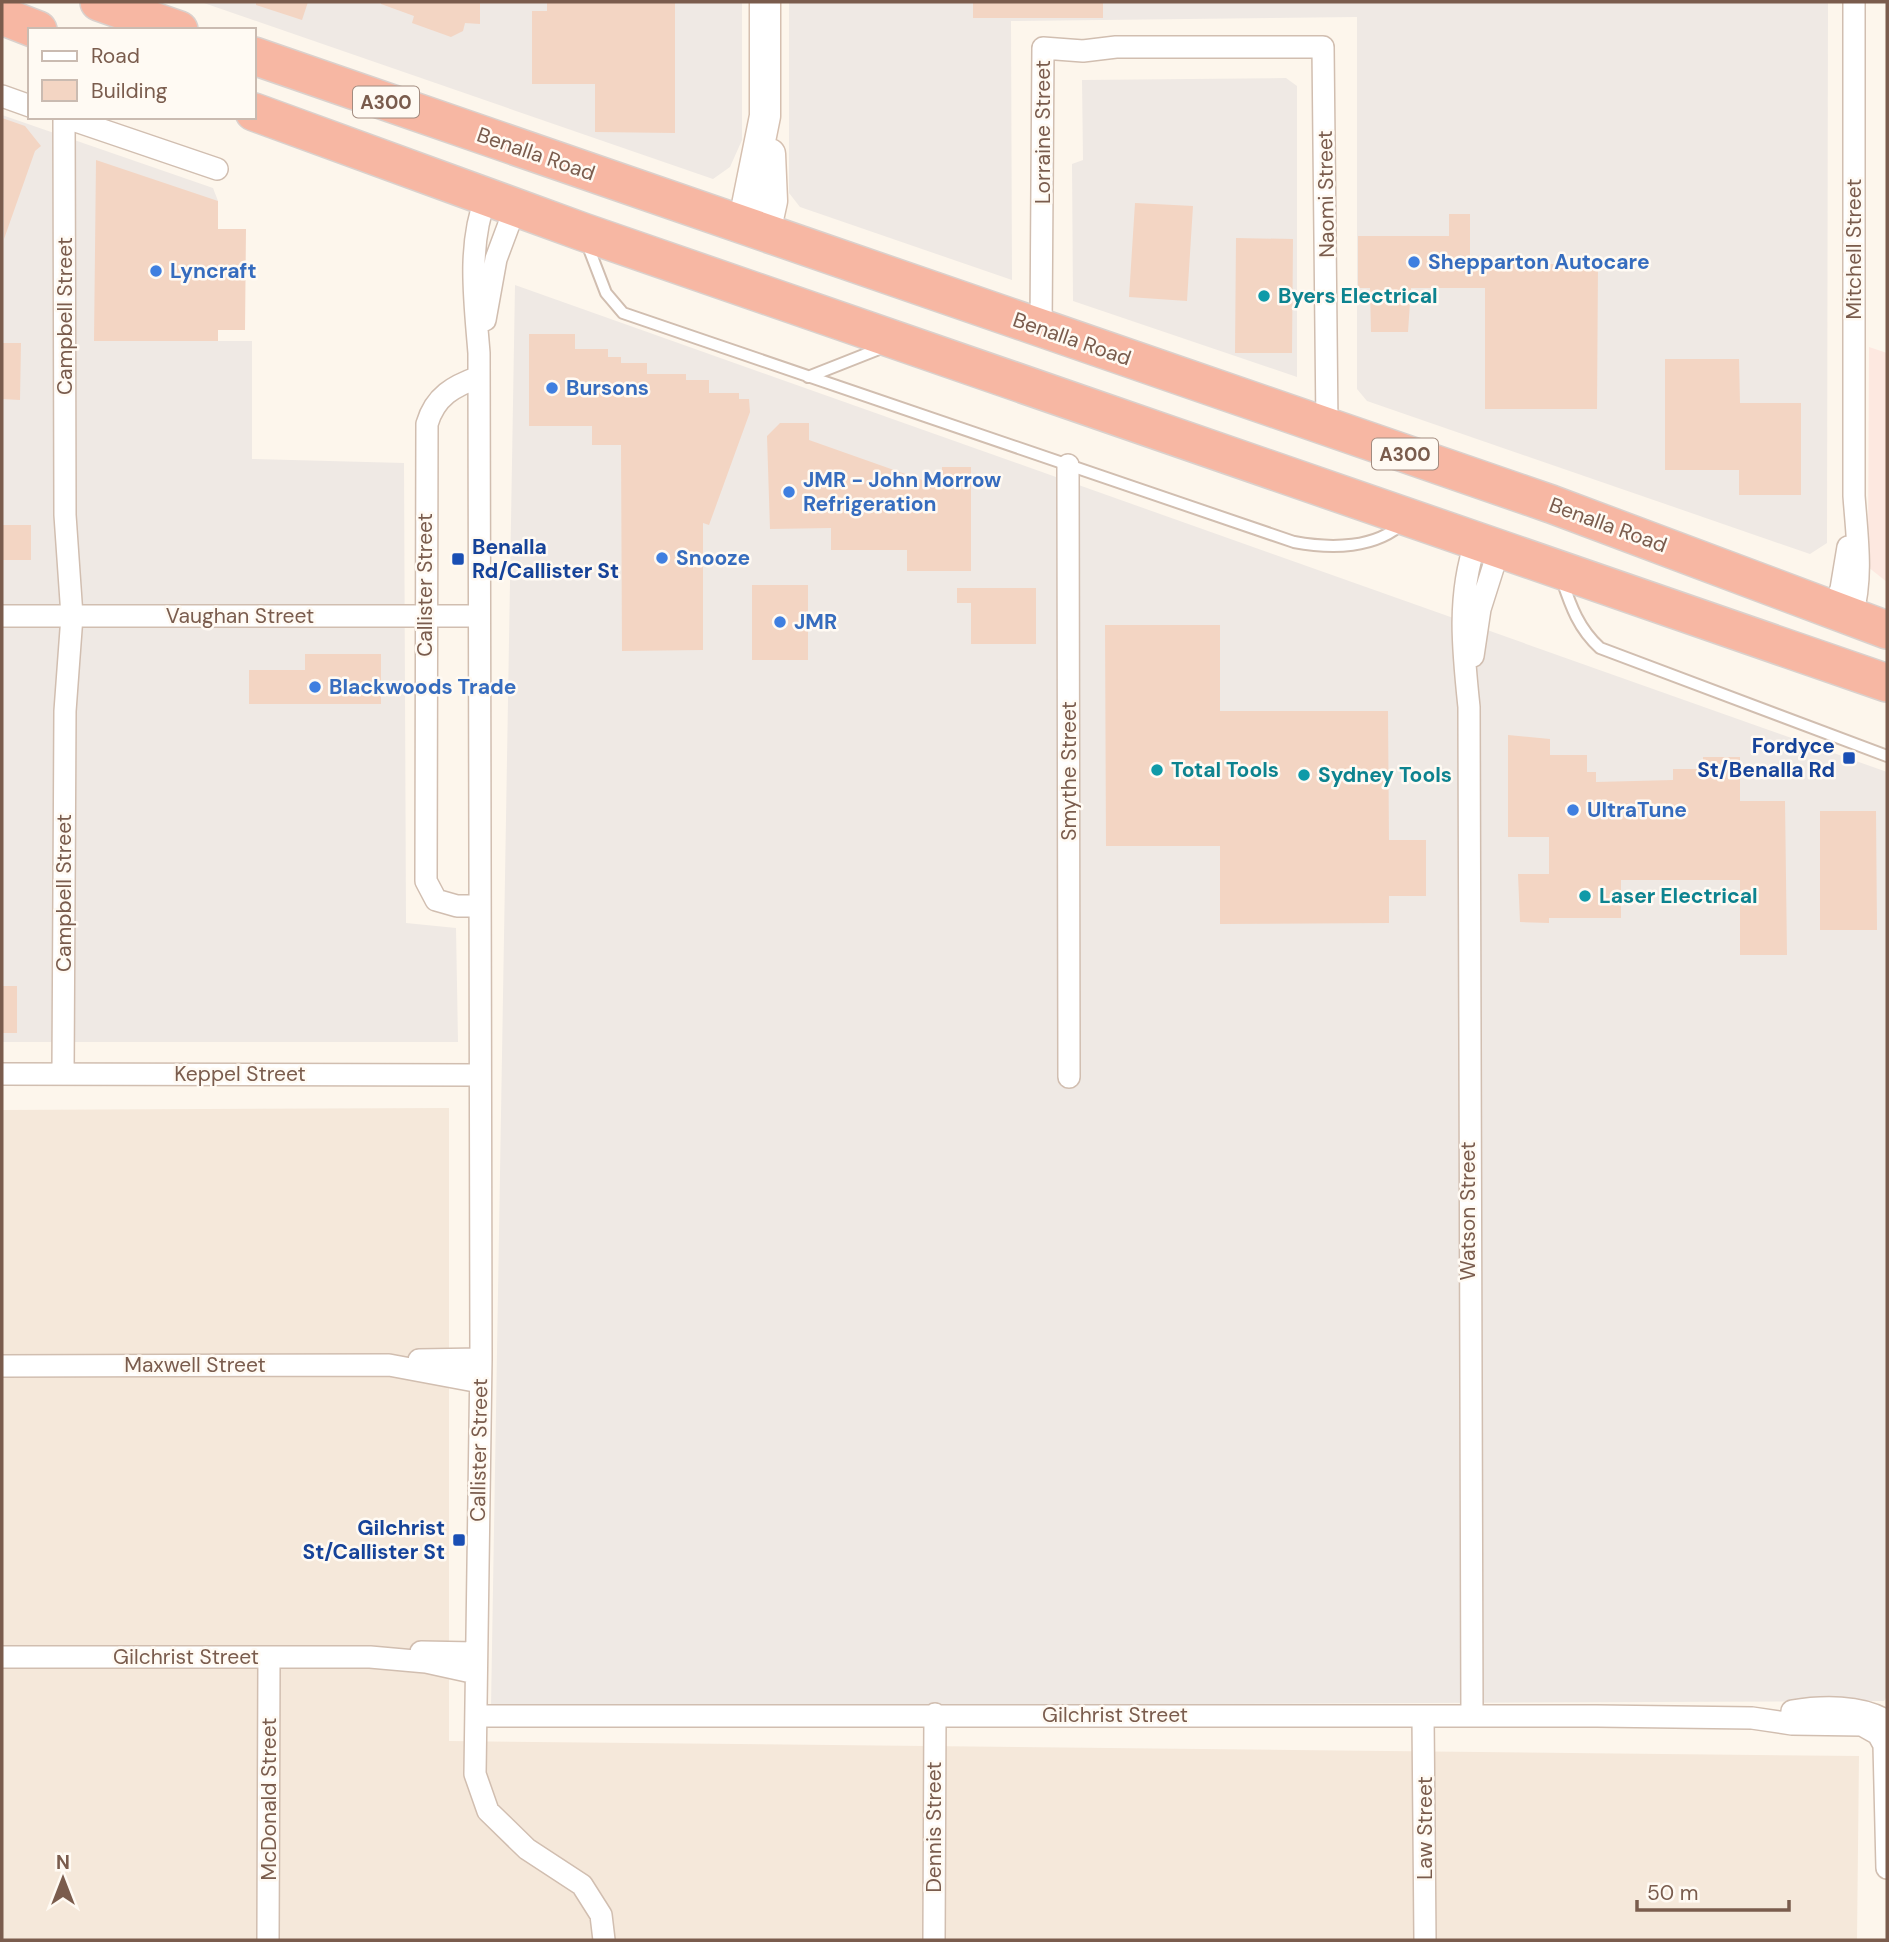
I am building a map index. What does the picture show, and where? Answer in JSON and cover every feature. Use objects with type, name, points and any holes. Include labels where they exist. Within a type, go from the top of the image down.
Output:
[{"type":"highway","points":[[109,13],[171,28]]},
{"type":"highway","name":"Benalla Road","points":[[256,57],[1509,489],[1887,630]]},
{"type":"highway","name":"A300","points":[[256,112],[583,232],[1887,683]]},
{"type":"highway","points":[[500,202],[518,148]]},
{"type":"highway","points":[[733,283],[754,229]]},
{"type":"highway","points":[[1409,517],[1417,490],[1414,457]]},
{"type":"highway","points":[[1487,545],[1509,489]]},
{"type":"highway","points":[[1825,662],[1843,613]]},
{"type":"street","points":[[754,229],[765,116],[765,2]]},
{"type":"street","name":"Mitchell Street","points":[[1843,613],[1854,496],[1854,2]]},
{"type":"street","name":"Lorraine Street","points":[[1041,328],[1043,48],[1083,51],[1116,47],[1323,47]]},
{"type":"street","name":"Naomi Street","points":[[1323,47],[1327,426]]},
{"type":"street","points":[[2,96],[28,105]]},
{"type":"street","name":"Campbell Street","points":[[63,1074],[64,119]]},
{"type":"street","points":[[70,119],[217,169]]},
{"type":"street","name":"Callister Street","points":[[480,353],[496,259],[500,202]]},
{"type":"street","name":"Callister Street","points":[[500,202],[480,213],[475,260],[480,353],[478,616],[481,1359],[475,1774],[488,1811],[527,1849],[582,1885],[601,1914],[604,1940]]},
{"type":"street","name":"Callister Street","points":[[479,906],[457,906],[436,900],[426,881],[425,616],[428,424],[436,402],[458,384],[480,377]]},
{"type":"street","name":"Smythe Street","points":[[1068,465],[1069,1077]]},
{"type":"street","name":"Watson Street","points":[[1472,1716],[1469,707],[1461,626],[1469,561],[1487,545]]},
{"type":"street","name":"Vaughan Street","points":[[2,616],[478,616]]},
{"type":"street","name":"Keppel Street","points":[[2,1074],[479,1075]]},
{"type":"street","name":"Maxwell Street","points":[[389,1365],[413,1360],[481,1359]]},
{"type":"street","name":"Maxwell Street","points":[[2,1366],[389,1365],[480,1382]]},
{"type":"street","name":"Gilchrist Street","points":[[2,1657],[370,1657],[398,1652],[475,1663]]},
{"type":"street","name":"McDonald Street","points":[[268,1940],[269,1657]]},
{"type":"street","name":"Gilchrist Street","points":[[477,1716],[935,1714],[1752,1718],[1797,1710],[1853,1709],[1873,1713],[1885,1724]]},
{"type":"street","name":"Dennis Street","points":[[934,1940],[935,1714]]},
{"type":"street","name":"Law Street","points":[[1423,1716],[1425,1940]]},
{"type":"street","points":[[1885,1724],[1887,1868]]},
{"type":"lane","points":[[583,232],[606,293],[623,313],[808,377],[1294,542],[1321,547],[1348,545],[1391,535],[1409,517]]},
{"type":"lane","points":[[808,377],[900,341]]},
{"type":"lane","points":[[1559,570],[1573,613],[1586,635],[1600,648],[1887,756]]},
{"type":"shaded area","points":[[201,2],[742,2],[742,140],[730,167],[713,179]]},
{"type":"shaded area","points":[[789,2],[1828,2],[1827,543],[1810,554],[1367,401],[1357,389],[1357,17],[1011,21],[1012,280],[800,207],[789,193]]},
{"type":"shaded area","points":[[1286,78],[1297,86],[1297,377],[1073,301],[1072,164],[1083,160],[1082,80]]},
{"type":"shaded area","points":[[2,115],[213,188],[218,201],[218,341],[252,341],[252,459],[404,463],[406,923],[456,928],[458,1042],[2,1042]]},
{"type":"shaded area","points":[[515,285],[1887,772],[1887,1696],[1884,1701],[491,1707]]},
{"type":"shaded area","points":[[1869,347],[1887,353],[1887,582],[1868,567]]},
{"type":"shaded area","points":[[449,1108],[449,1741],[1859,1756],[1857,1940],[2,1940],[2,1110]]},
{"type":"building","points":[[256,2],[308,2],[302,20],[256,5]]},
{"type":"building","points":[[381,2],[480,2],[480,24],[465,23],[463,31],[451,37],[412,23],[414,16]]},
{"type":"building","points":[[547,2],[675,2],[675,133],[595,132],[595,84],[532,84],[532,11],[547,11]]},
{"type":"building","points":[[973,2],[1103,2],[1103,18],[973,18]]},
{"type":"building","points":[[2,118],[25,126],[41,146],[35,151],[4,239]]},
{"type":"building","name":"Lyncraft","points":[[96,160],[218,201],[218,229],[246,229],[245,330],[218,330],[218,341],[94,341]]},
{"type":"building","points":[[1135,203],[1193,206],[1187,301],[1129,297]]},
{"type":"building","points":[[1449,214],[1470,214],[1470,264],[1598,264],[1597,409],[1485,409],[1485,288],[1411,288],[1408,332],[1371,332],[1370,288],[1358,288],[1358,236],[1449,236]]},
{"type":"building","name":"Byers Electrical","points":[[1236,238],[1293,239],[1292,353],[1235,353]]},
{"type":"building","name":"Snooze","points":[[529,334],[575,334],[575,349],[608,349],[608,357],[621,357],[621,363],[647,363],[647,374],[686,374],[686,380],[709,380],[709,393],[739,393],[739,399],[749,399],[750,412],[709,525],[703,523],[703,650],[622,651],[621,445],[592,445],[592,426],[529,426]]},
{"type":"building","points":[[2,343],[21,343],[20,400],[2,399]]},
{"type":"building","points":[[1665,359],[1739,359],[1740,403],[1801,403],[1801,495],[1739,495],[1739,470],[1665,470]]},
{"type":"building","points":[[780,423],[809,423],[809,440],[942,487],[942,467],[971,467],[971,571],[907,571],[907,550],[831,550],[831,528],[770,529],[767,436]]},
{"type":"building","points":[[2,525],[31,525],[31,560],[2,560]]},
{"type":"building","name":"JMR","points":[[752,585],[808,585],[808,660],[752,660]]},
{"type":"building","points":[[957,588],[1036,588],[1036,644],[971,644],[971,603],[957,603]]},
{"type":"building","points":[[1105,625],[1220,625],[1220,711],[1388,711],[1389,840],[1426,840],[1426,896],[1389,896],[1389,923],[1220,924],[1220,846],[1106,846]]},
{"type":"building","name":"Blackwoods Trade","points":[[305,654],[381,654],[381,704],[249,704],[249,670],[305,670]]},
{"type":"building","points":[[1508,735],[1550,739],[1550,755],[1587,755],[1587,772],[1596,772],[1596,782],[1673,780],[1673,769],[1703,769],[1703,757],[1740,757],[1740,801],[1785,801],[1787,955],[1740,955],[1740,880],[1621,880],[1621,918],[1549,918],[1549,923],[1520,922],[1518,874],[1549,874],[1549,837],[1508,837]]},
{"type":"building","points":[[1820,811],[1876,811],[1877,930],[1820,930]]},
{"type":"building","points":[[2,986],[17,986],[17,1033],[2,1033]]},
{"type":"place","name":"Shepparton Autocare","points":[[1414,262]]},
{"type":"place","name":"Lyncraft","points":[[156,271]]},
{"type":"place","name":"Byers Electrical","points":[[1264,296]]},
{"type":"place","name":"Bursons","points":[[552,388]]},
{"type":"place","name":"JMR - John Morrow Refrigeration","points":[[789,492]]},
{"type":"place","name":"Snooze","points":[[662,558]]},
{"type":"place","name":"Benalla Rd/Callister St","points":[[458,559]]},
{"type":"place","name":"JMR","points":[[780,622]]},
{"type":"place","name":"Blackwoods Trade","points":[[315,687]]},
{"type":"place","name":"Fordyce St/Benalla Rd","points":[[1849,758]]},
{"type":"place","name":"Total Tools","points":[[1157,770]]},
{"type":"place","name":"Sydney Tools","points":[[1304,775]]},
{"type":"place","name":"UltraTune","points":[[1573,810]]},
{"type":"place","name":"Laser Electrical","points":[[1585,896]]},
{"type":"place","name":"Gilchrist St/Callister St","points":[[459,1540]]}]
